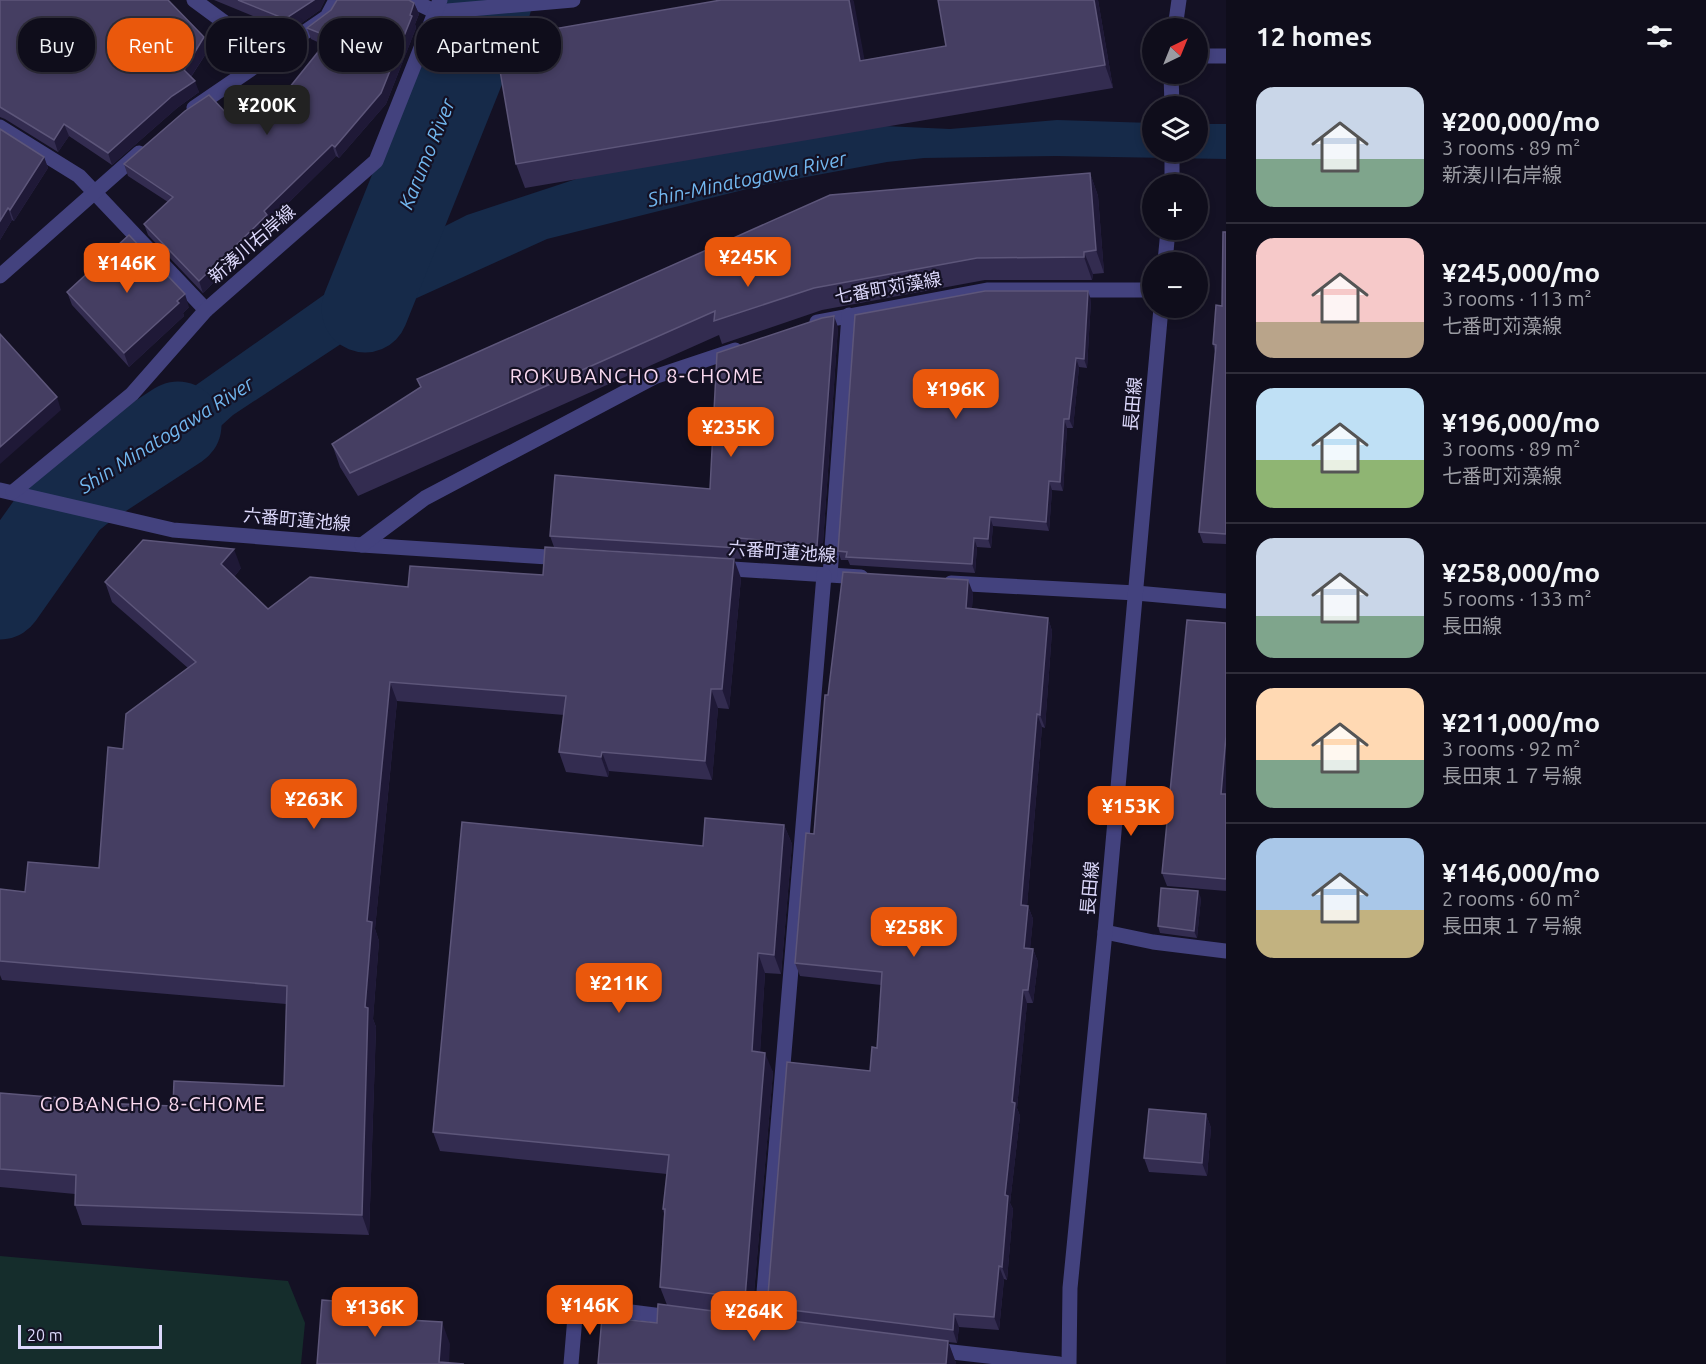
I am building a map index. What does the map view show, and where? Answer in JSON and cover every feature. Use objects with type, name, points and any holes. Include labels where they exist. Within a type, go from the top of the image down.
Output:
[{"type":"street","points":[[194,0],[218,18]]},
{"type":"street","points":[[307,31],[327,17],[336,0]]},
{"type":"street","points":[[411,0],[438,6],[521,5],[565,1]]},
{"type":"street","points":[[1176,18],[1179,0]]},
{"type":"street","name":"新湊川右岸線","points":[[7,491],[132,394],[206,310],[376,161],[438,6]]},
{"type":"street","points":[[1208,56],[1226,56]]},
{"type":"street","points":[[183,115],[246,72]]},
{"type":"street","points":[[0,127],[80,176],[206,310]]},
{"type":"street","points":[[0,276],[148,146]]},
{"type":"street","name":"七番町苅藻線","points":[[801,328],[824,320],[987,290],[1142,290]]},
{"type":"street","points":[[760,1328],[849,315]]},
{"type":"street","name":"長田線","points":[[1069,1364],[1070,1288],[1106,932],[1160,318]]},
{"type":"street","points":[[362,545],[425,498],[654,377],[745,347]]},
{"type":"street","name":"六番町蓮池線","points":[[7,491],[173,530],[575,559]]},
{"type":"street","name":"六番町蓮池線","points":[[705,567],[878,578]]},
{"type":"street","points":[[937,582],[1136,593],[1226,601]]},
{"type":"street","points":[[1106,932],[1153,942],[1226,951]]},
{"type":"street","points":[[571,1364],[576,1305],[691,1320]]},
{"type":"street","points":[[921,1348],[1059,1364]]},
{"type":"green space","points":[[0,1256],[288,1281],[305,1323],[301,1364],[0,1364]]},
{"type":"water","name":"Shin-Minatogawa River","points":[[1057,120],[1142,123],[1142,158],[924,158],[887,162],[763,185],[547,239],[397,307],[233,415],[160,481],[65,558],[0,635],[0,567],[155,414],[362,268],[467,215],[655,153],[862,125],[950,129]]},
{"type":"water","points":[[1208,124],[1226,124],[1226,159],[1208,159]]},
{"type":"building","points":[[0,0],[168,0],[186,18],[107,18],[107,72],[186,72],[195,81],[172,96],[108,153],[64,124],[54,140],[0,107]]},
{"type":"building","points":[[238,0],[314,0],[287,18]]},
{"type":"building","points":[[337,0],[409,0],[414,3],[410,15],[412,16],[404,36],[404,18],[320,18],[331,10]]},
{"type":"building","points":[[721,0],[849,0],[860,61],[946,46],[938,0],[1094,0],[1105,65],[516,164],[500,72],[561,72],[561,28]]},
{"type":"building","points":[[319,19],[319,33],[307,28]]},
{"type":"building","points":[[194,27],[204,37],[194,54]]},
{"type":"building","points":[[319,51],[319,72],[389,72],[381,93],[335,147],[332,145],[264,211],[267,215],[199,281],[144,224],[173,197],[124,164],[185,111],[209,95],[230,117],[257,91],[273,108],[302,72],[307,72],[307,66]]},
{"type":"building","points":[[0,129],[44,157],[10,210],[8,208],[0,221]]},
{"type":"building","points":[[1090,173],[1096,250],[1084,252],[1084,257],[977,258],[814,288],[714,321],[715,311],[350,473],[332,444],[421,387],[417,379],[830,195]]},
{"type":"building","points":[[1223,232],[1226,232],[1226,534],[1199,532],[1216,345],[1213,344],[1216,305],[1222,306]]},
{"type":"building","points":[[129,235],[185,294],[177,301],[179,303],[124,353],[67,292]]},
{"type":"building","points":[[985,291],[1088,291],[1084,359],[1076,358],[1069,419],[1064,419],[1060,482],[1049,481],[1046,522],[990,517],[988,539],[974,538],[972,564],[846,557],[847,552],[838,551],[855,315]]},
{"type":"building","points":[[834,316],[817,546],[739,538],[738,548],[550,536],[555,475],[710,489],[717,353]]},
{"type":"building","points":[[0,334],[57,397],[0,447]]},
{"type":"building","points":[[143,540],[234,549],[221,564],[268,609],[310,577],[408,587],[410,566],[543,575],[545,547],[734,559],[722,689],[711,689],[705,761],[602,752],[601,757],[559,752],[566,696],[390,682],[367,921],[372,922],[365,1007],[368,1008],[362,1215],[75,1205],[76,1175],[0,1169],[0,1093],[73,1099],[73,1102],[173,1106],[174,1081],[284,1086],[287,986],[0,961],[0,889],[25,892],[28,862],[99,868],[108,747],[123,749],[126,714],[196,662],[105,582]]},
{"type":"building","points":[[843,572],[968,580],[966,608],[1048,618],[1040,715],[1037,714],[1021,905],[1028,906],[1024,948],[1033,949],[1028,990],[1023,990],[1012,1102],[1015,1103],[1005,1195],[1008,1196],[1002,1267],[999,1266],[994,1317],[954,1314],[953,1330],[767,1307],[787,1062],[870,1071],[872,1047],[877,1048],[882,972],[795,963],[806,833],[814,834],[825,695],[828,695]]},
{"type":"building","points":[[1187,620],[1226,623],[1226,736],[1221,794],[1226,794],[1226,879],[1162,873]]},
{"type":"building","points":[[705,818],[784,825],[774,955],[758,953],[752,1051],[765,1053],[745,1298],[660,1287],[665,1209],[663,1209],[669,1155],[433,1132],[462,822],[703,846]]},
{"type":"building","points":[[1161,888],[1198,891],[1194,931],[1158,926]]},
{"type":"building","points":[[1149,1109],[1206,1114],[1202,1163],[1144,1158]]},
{"type":"building","points":[[322,1300],[358,1303],[358,1317],[442,1322],[439,1362],[464,1364],[317,1364]]},
{"type":"building","points":[[658,1304],[948,1341],[946,1364],[598,1364],[602,1317],[657,1323]]},
{"type":"waterway","name":"Karumo River","points":[[365,309],[489,0]]},
{"type":"waterway","name":"Shin Minatogawa River","points":[[0,596],[71,495],[178,425]]},
{"type":"district","name":"ROKUBANCHO 8-CHOME","points":[[637,376]]},
{"type":"district","name":"GOBANCHO 8-CHOME","points":[[153,1104]]}]
